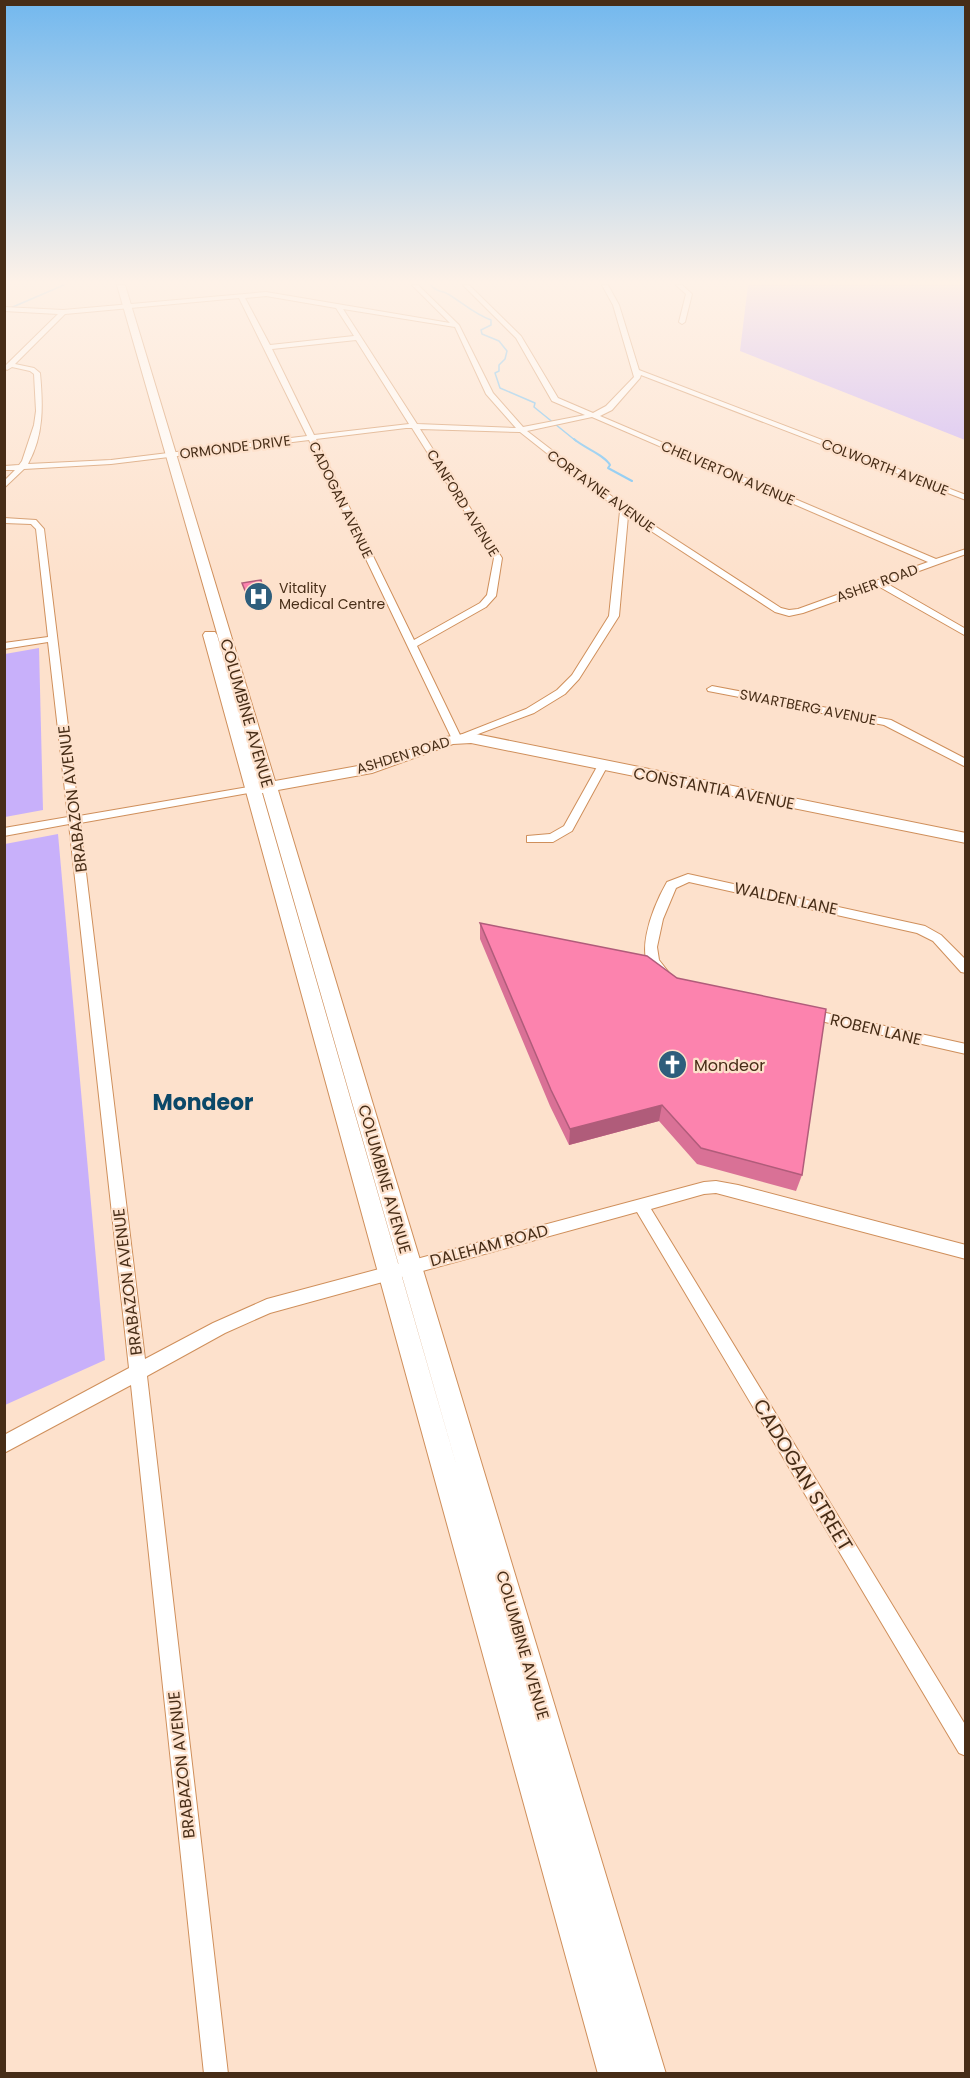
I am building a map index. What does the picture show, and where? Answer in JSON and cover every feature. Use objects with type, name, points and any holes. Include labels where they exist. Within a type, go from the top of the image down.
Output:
[{"type":"main road","name":"COLUMBINE AVENUE","points":[[144,382],[400,1269],[481,1602],[633,2071]]},
{"type":"main road","name":"CONSTANTIA AVENUE","points":[[460,738],[480,740],[966,838]]},
{"type":"main road","name":"ASHDEN ROAD","points":[[261,788],[372,768],[460,738]]},
{"type":"main road","name":"COLUMBINE AVENUE","points":[[400,1269],[508,1595],[633,2071]]},
{"type":"main road","points":[[481,1602],[508,1595]]},
{"type":"street","points":[[4,486],[26,462],[38,425],[40,411],[38,382]]},
{"type":"street","name":"CADOGAN AVENUE","points":[[285,382],[412,645],[460,738]]},
{"type":"street","name":"CANFORD AVENUE","points":[[386,382],[496,553],[499,562],[491,596],[483,605],[412,645]]},
{"type":"street","name":"CORTAYNE AVENUE","points":[[484,382],[490,394],[521,430],[624,510],[771,607],[789,613]]},
{"type":"street","name":"CHELVERTON AVENUE","points":[[544,382],[552,397],[593,416],[936,562]]},
{"type":"street","name":"ORMONDE DRIVE","points":[[4,468],[96,464],[415,426],[521,430],[593,416],[606,410],[634,382]]},
{"type":"street","name":"COLWORTH AVENUE","points":[[665,382],[966,498]]},
{"type":"street","name":"ASHDEN ROAD","points":[[460,738],[530,711],[561,692],[576,677],[614,616],[624,510]]},
{"type":"street","name":"BRABAZON AVENUE","points":[[4,520],[26,521],[40,526],[216,2073]]},
{"type":"street","name":"ASHER ROAD","points":[[789,613],[800,612],[966,551]]},
{"type":"street","points":[[878,582],[966,633]]},
{"type":"street","points":[[4,646],[52,639]]},
{"type":"street","name":"SWARTBERG AVENUE","points":[[712,689],[887,722],[966,764]]},
{"type":"street","points":[[531,839],[553,838],[568,828],[603,765]]},
{"type":"street","name":"ASHDEN ROAD","points":[[4,832],[261,788]]},
{"type":"street","name":"WALDEN LANE","points":[[674,981],[654,962],[650,947],[661,907],[671,885],[688,878],[921,929],[937,938],[966,969]]},
{"type":"street","name":"ROBEN LANE","points":[[794,1010],[966,1049]]},
{"type":"street","name":"DALEHAM ROAD","points":[[4,1445],[219,1328],[267,1306],[641,1205],[716,1187],[966,1252]]},
{"type":"street","name":"CADOGAN STREET","points":[[641,1205],[966,1746]]},
{"type":"shaded area","points":[[818,382],[965,382],[965,440]]},
{"type":"shaded area","points":[[39,648],[43,810],[5,817],[5,654]]},
{"type":"shaded area","points":[[58,834],[105,1360],[5,1405],[5,844]]},
{"type":"building","points":[[261,580],[264,591],[246,593],[242,583]]},
{"type":"building","name":"Mondeor","points":[[480,923],[647,956],[677,978],[826,1009],[802,1175],[701,1148],[662,1105],[570,1129]]},
{"type":"waterway","points":[[498,382],[500,388],[535,403],[534,407],[576,441]]},
{"type":"waterway","points":[[574,439],[604,458],[610,465],[608,468],[632,481]]},
{"type":"place","name":"Vitality Medical Centre","points":[[258,596]]},
{"type":"place","name":"Mondeor","points":[[673,1065]]},
{"type":"district","name":"Mondeor","points":[[203,1102]]}]
